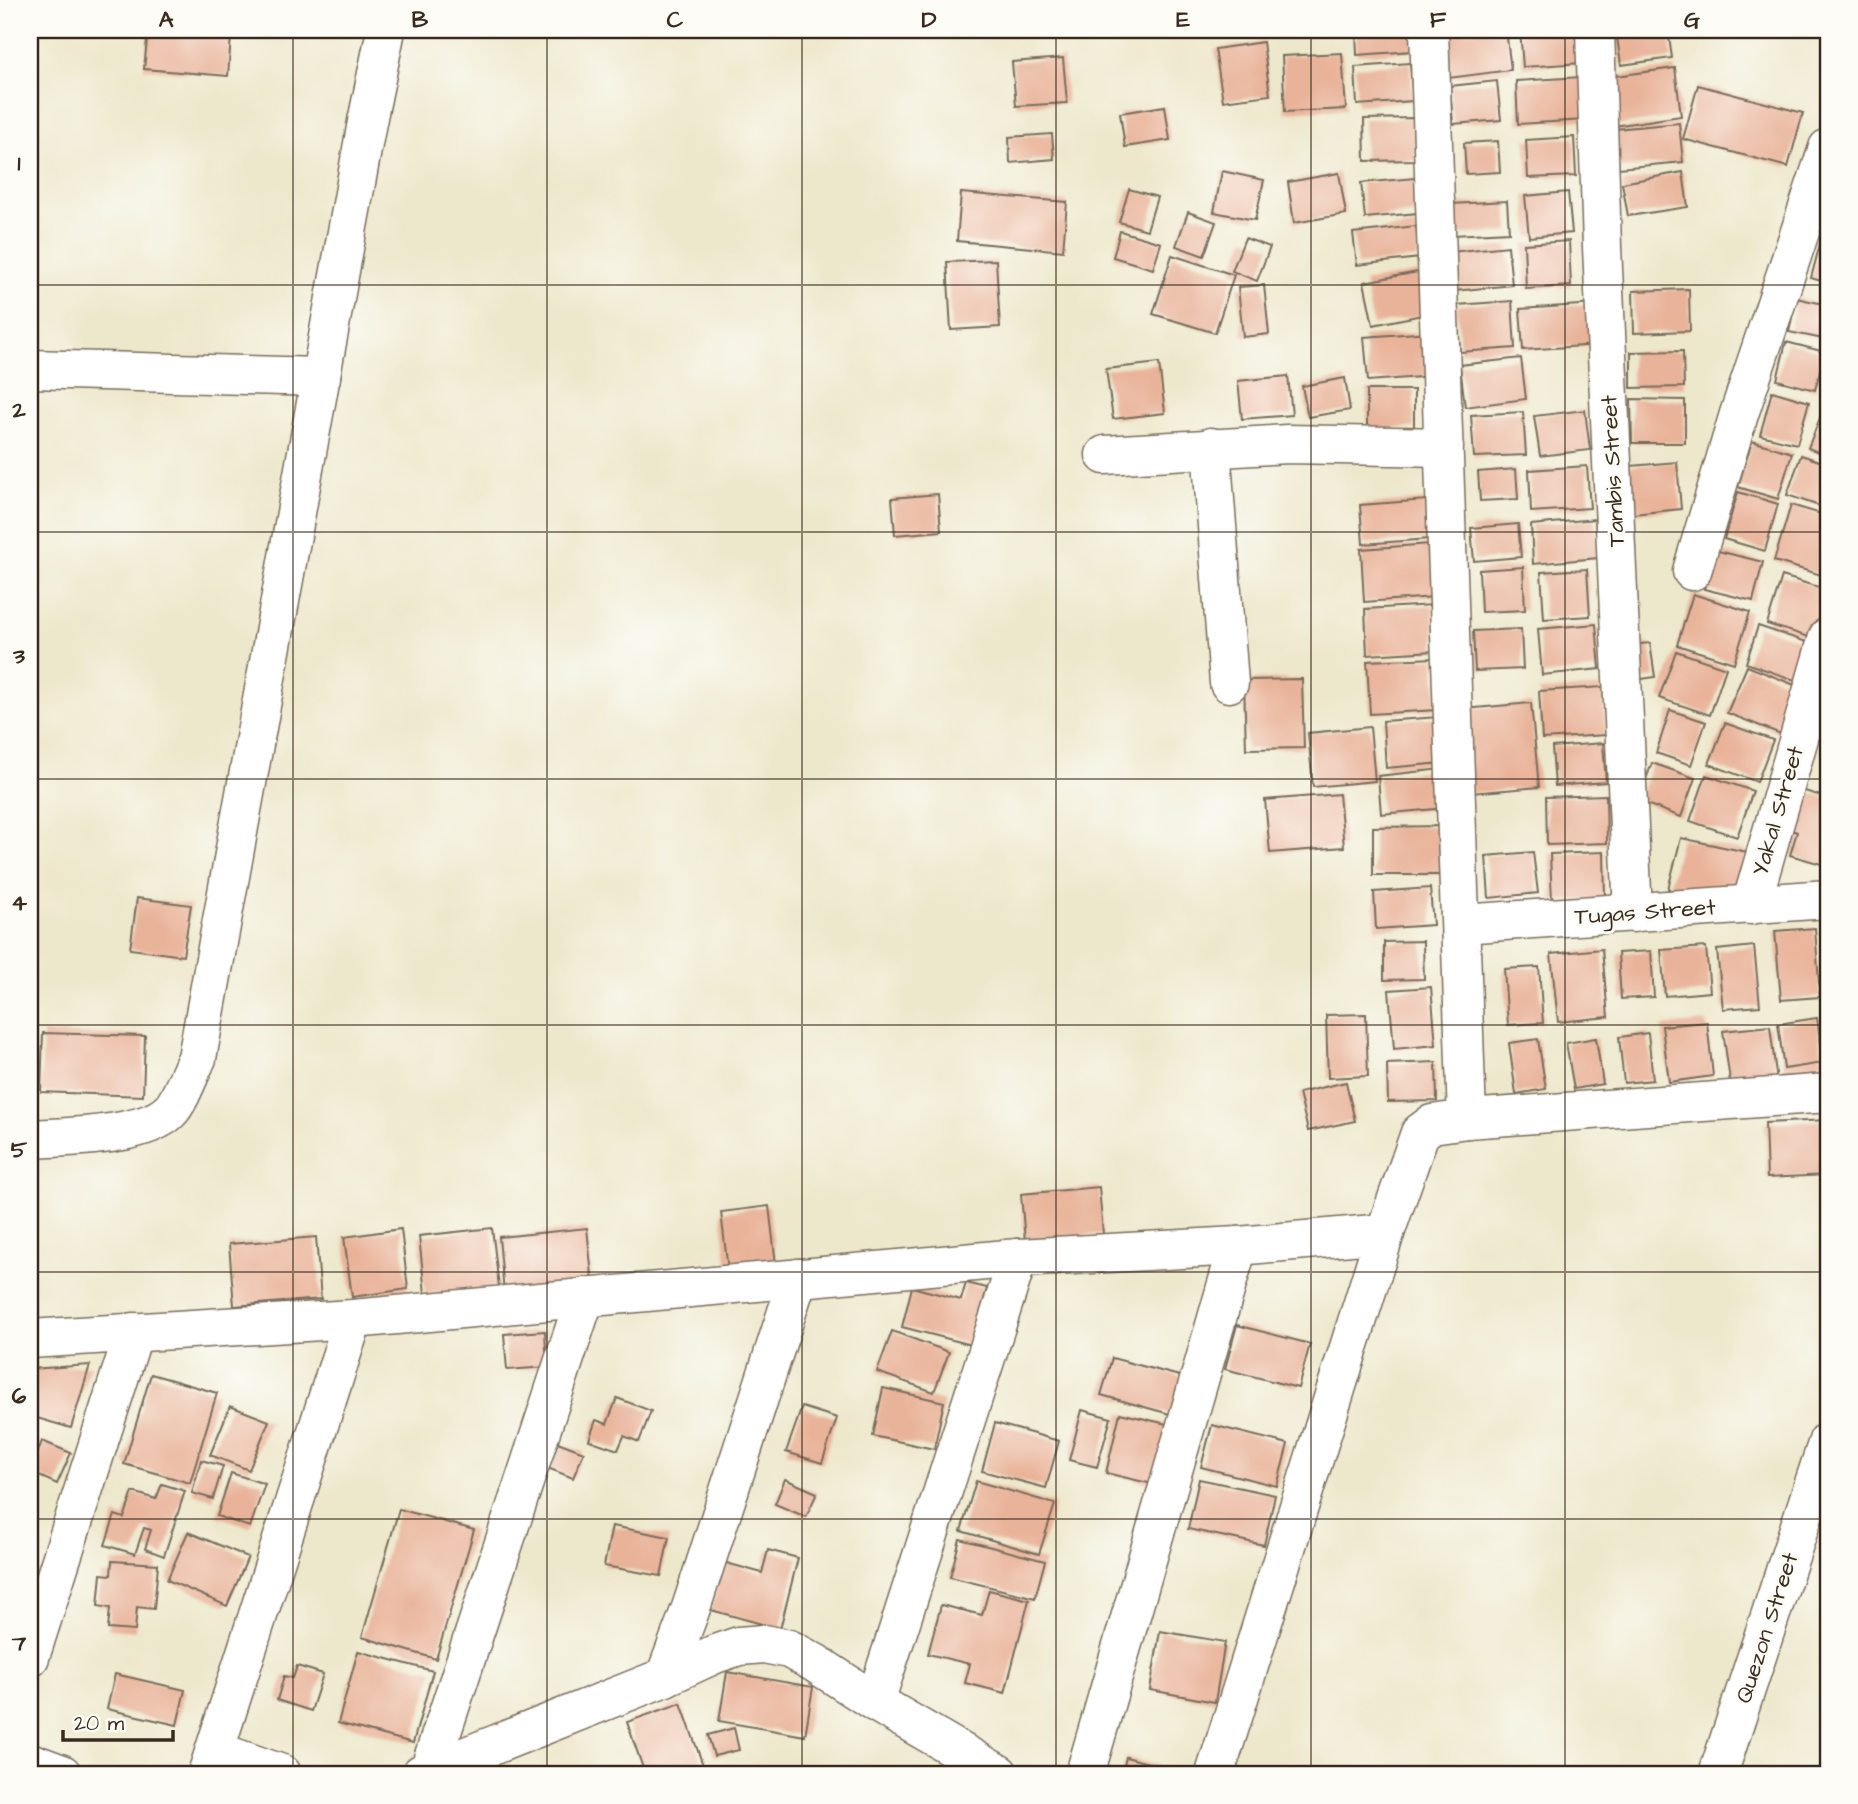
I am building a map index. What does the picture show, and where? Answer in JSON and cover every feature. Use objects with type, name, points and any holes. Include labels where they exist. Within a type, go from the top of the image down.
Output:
[{"type":"street","points":[[30,1139],[91,1136],[144,1126],[171,1111],[197,1058],[386,30]]},
{"type":"street","points":[[1429,30],[1467,1119]]},
{"type":"street","name":"Tambis Street","points":[[1595,30],[1633,912]]},
{"type":"street","points":[[1692,571],[1739,414],[1828,148]]},
{"type":"street","points":[[30,369],[321,377]]},
{"type":"street","points":[[1105,455],[1287,444],[1444,447]]},
{"type":"street","points":[[1211,447],[1229,683]]},
{"type":"street","name":"Yakal Street","points":[[1751,905],[1828,637]]},
{"type":"street","name":"Tugas Street","points":[[1461,924],[1828,899]]},
{"type":"street","points":[[1215,1774],[1385,1233],[1420,1133],[1432,1124],[1467,1119],[1828,1093]]},
{"type":"street","points":[[30,1339],[353,1319],[1018,1258],[1238,1246],[1385,1233]]},
{"type":"street","points":[[1085,1774],[1238,1246]]},
{"type":"street","points":[[875,1702],[1018,1258]]},
{"type":"street","points":[[666,1676],[696,1595],[798,1278]]},
{"type":"street","points":[[425,1773],[584,1297]]},
{"type":"street","points":[[282,1774],[212,1763],[353,1319]]},
{"type":"street","points":[[30,1657],[134,1332]]},
{"type":"street","name":"Quezon Street","points":[[1718,1774],[1828,1441]]},
{"type":"street","points":[[425,1773],[715,1654],[739,1646],[764,1644],[789,1648],[999,1774]]},
{"type":"street","points":[[30,1762],[62,1774]]},
{"type":"building","points":[[148,30],[231,36],[228,76],[144,69]]},
{"type":"building","points":[[1356,30],[1412,30],[1413,51],[1357,55]]},
{"type":"building","points":[[1506,30],[1511,70],[1449,78],[1443,35]]},
{"type":"building","points":[[1520,30],[1580,30],[1582,63],[1523,67]]},
{"type":"building","points":[[1616,30],[1668,30],[1672,58],[1621,65]]},
{"type":"building","points":[[1263,42],[1270,95],[1223,101],[1215,49]]},
{"type":"building","points":[[1342,53],[1346,109],[1285,112],[1282,56]]},
{"type":"building","points":[[1063,58],[1067,103],[1016,106],[1012,62]]},
{"type":"building","points":[[1410,63],[1413,101],[1357,105],[1355,67]]},
{"type":"building","points":[[1675,68],[1681,116],[1614,126],[1608,77]]},
{"type":"building","points":[[1582,77],[1585,120],[1518,124],[1516,81]]},
{"type":"building","points":[[1497,81],[1501,120],[1453,124],[1450,86]]},
{"type":"building","points":[[1698,85],[1803,113],[1788,167],[1683,139]]},
{"type":"building","points":[[1165,106],[1170,140],[1125,147],[1120,113]]},
{"type":"building","points":[[1415,118],[1416,160],[1365,161],[1364,119]]},
{"type":"building","points":[[1679,123],[1683,162],[1619,168],[1615,129]]},
{"type":"building","points":[[1052,134],[1054,159],[1010,163],[1009,137]]},
{"type":"building","points":[[1574,137],[1576,176],[1528,178],[1526,140]]},
{"type":"building","points":[[1498,141],[1500,172],[1466,174],[1464,143]]},
{"type":"building","points":[[1222,171],[1264,180],[1255,220],[1214,212]]},
{"type":"building","points":[[1683,172],[1688,207],[1628,216],[1622,183]]},
{"type":"building","points":[[1339,173],[1346,214],[1294,223],[1288,182]]},
{"type":"building","points":[[1415,178],[1418,213],[1365,218],[1361,183]]},
{"type":"building","points":[[1129,189],[1157,197],[1147,230],[1119,222]]},
{"type":"building","points":[[1568,192],[1572,233],[1529,237],[1525,196]]},
{"type":"building","points":[[961,193],[1067,202],[1063,251],[957,241]]},
{"type":"building","points":[[1507,201],[1509,232],[1453,235],[1451,204]]},
{"type":"building","points":[[1188,212],[1216,222],[1204,256],[1176,246]]},
{"type":"building","points":[[1416,226],[1420,258],[1357,265],[1353,233]]},
{"type":"building","points":[[1120,231],[1161,243],[1153,269],[1113,257]]},
{"type":"building","points":[[1245,238],[1270,247],[1257,281],[1232,271]]},
{"type":"building","points":[[1569,241],[1571,286],[1526,289],[1524,244]]},
{"type":"building","points":[[1820,244],[1828,246],[1828,283],[1811,278]]},
{"type":"building","points":[[1508,246],[1512,285],[1455,291],[1451,252]]},
{"type":"building","points":[[1172,255],[1234,275],[1215,333],[1153,314]]},
{"type":"building","points":[[996,260],[1000,327],[951,330],[947,262]]},
{"type":"building","points":[[1418,272],[1427,314],[1373,325],[1364,282]]},
{"type":"building","points":[[1264,285],[1269,334],[1243,337],[1238,287]]},
{"type":"building","points":[[1689,289],[1690,331],[1634,333],[1633,291]]},
{"type":"building","points":[[1796,298],[1828,305],[1828,340],[1789,332]]},
{"type":"building","points":[[1512,301],[1515,348],[1460,352],[1457,305]]},
{"type":"building","points":[[1595,304],[1598,345],[1523,350],[1520,309]]},
{"type":"building","points":[[1430,332],[1434,376],[1368,381],[1364,337]]},
{"type":"building","points":[[1786,342],[1825,352],[1815,390],[1777,380]]},
{"type":"building","points":[[1683,351],[1684,387],[1631,388],[1631,352]]},
{"type":"building","points":[[1521,358],[1526,399],[1465,407],[1460,365]]},
{"type":"building","points":[[1159,363],[1165,413],[1113,419],[1106,369]]},
{"type":"building","points":[[1288,376],[1292,415],[1242,419],[1238,381]]},
{"type":"building","points":[[1345,378],[1350,410],[1308,417],[1302,386]]},
{"type":"building","points":[[1367,390],[1414,390],[1414,428],[1367,428]]},
{"type":"building","points":[[1772,391],[1809,402],[1797,444],[1760,435]]},
{"type":"building","points":[[1631,399],[1685,400],[1685,443],[1632,443]]},
{"type":"building","points":[[1824,408],[1828,410],[1828,456],[1808,448]]},
{"type":"building","points":[[1585,410],[1590,450],[1540,456],[1534,416]]},
{"type":"building","points":[[1523,412],[1526,455],[1474,457],[1471,415]]},
{"type":"building","points":[[1752,441],[1792,453],[1778,499],[1738,487]]},
{"type":"building","points":[[1801,455],[1828,464],[1828,509],[1787,495]]},
{"type":"building","points":[[1677,462],[1681,509],[1623,515],[1619,467]]},
{"type":"building","points":[[1587,466],[1590,508],[1531,512],[1529,470]]},
{"type":"building","points":[[1516,469],[1518,499],[1480,501],[1478,472]]},
{"type":"building","points":[[1738,492],[1778,504],[1765,551],[1724,539]]},
{"type":"building","points":[[938,494],[941,531],[895,535],[892,498]]},
{"type":"building","points":[[1427,500],[1430,539],[1363,544],[1360,505]]},
{"type":"building","points":[[1791,505],[1828,516],[1828,577],[1774,561]]},
{"type":"building","points":[[1595,519],[1598,558],[1533,564],[1531,525]]},
{"type":"building","points":[[1518,524],[1521,557],[1474,561],[1471,528]]},
{"type":"building","points":[[1431,544],[1435,597],[1364,602],[1361,549]]},
{"type":"building","points":[[1714,550],[1763,562],[1753,601],[1704,589]]},
{"type":"building","points":[[1523,567],[1525,610],[1481,612],[1479,570]]},
{"type":"building","points":[[1587,569],[1590,616],[1544,619],[1541,572]]},
{"type":"building","points":[[1782,576],[1828,590],[1828,609],[1819,640],[1767,624]]},
{"type":"building","points":[[1693,594],[1750,612],[1734,663],[1677,645]]},
{"type":"building","points":[[1433,605],[1435,651],[1367,655],[1365,609]]},
{"type":"building","points":[[1596,624],[1600,669],[1542,675],[1538,629]]},
{"type":"building","points":[[1758,626],[1819,646],[1806,684],[1746,663]]},
{"type":"building","points":[[1521,629],[1523,669],[1475,671],[1473,631]]},
{"type":"building","points":[[1650,643],[1655,677],[1635,680],[1631,645]]},
{"type":"building","points":[[1676,651],[1726,668],[1710,715],[1659,698]]},
{"type":"building","points":[[1435,658],[1437,710],[1370,714],[1367,661]]},
{"type":"building","points":[[1747,666],[1805,689],[1786,736],[1727,713]]},
{"type":"building","points":[[1302,679],[1304,748],[1246,749],[1244,680]]},
{"type":"building","points":[[1603,687],[1606,735],[1542,739],[1539,691]]},
{"type":"building","points":[[1531,703],[1539,787],[1471,793],[1464,709]]},
{"type":"building","points":[[1670,710],[1706,722],[1691,765],[1656,753]]},
{"type":"building","points":[[1439,717],[1443,763],[1386,768],[1383,721]]},
{"type":"building","points":[[1725,723],[1773,740],[1757,782],[1709,764]]},
{"type":"building","points":[[1370,727],[1375,781],[1313,787],[1308,733]]},
{"type":"building","points":[[1603,743],[1606,782],[1555,786],[1552,747]]},
{"type":"building","points":[[1652,763],[1695,778],[1681,817],[1638,801]]},
{"type":"building","points":[[1442,769],[1446,808],[1381,814],[1378,776]]},
{"type":"building","points":[[1706,775],[1753,791],[1737,837],[1690,821]]},
{"type":"building","points":[[1791,787],[1828,798],[1828,866],[1790,855],[1797,832],[1779,826]]},
{"type":"building","points":[[1339,794],[1344,847],[1270,853],[1265,800]]},
{"type":"building","points":[[1606,795],[1607,843],[1547,845],[1546,797]]},
{"type":"building","points":[[1443,826],[1443,875],[1373,875],[1373,827]]},
{"type":"building","points":[[1681,838],[1747,852],[1736,891],[1690,900],[1668,889]]},
{"type":"building","points":[[1533,852],[1538,893],[1489,898],[1486,856]]},
{"type":"building","points":[[1604,852],[1605,899],[1552,901],[1550,854]]},
{"type":"building","points":[[1430,888],[1433,925],[1376,929],[1374,892]]},
{"type":"building","points":[[137,898],[191,905],[183,956],[130,949]]},
{"type":"building","points":[[1815,928],[1820,997],[1781,1000],[1775,931]]},
{"type":"building","points":[[1423,941],[1424,979],[1384,980],[1384,942]]},
{"type":"building","points":[[1754,946],[1760,1006],[1723,1009],[1717,950]]},
{"type":"building","points":[[1706,947],[1710,992],[1665,996],[1661,950]]},
{"type":"building","points":[[1602,949],[1608,1017],[1558,1022],[1551,954]]},
{"type":"building","points":[[1651,951],[1654,997],[1621,999],[1618,953]]},
{"type":"building","points":[[1539,967],[1543,1023],[1508,1025],[1504,969]]},
{"type":"building","points":[[1431,987],[1436,1045],[1394,1049],[1389,990]]},
{"type":"building","points":[[1366,1014],[1368,1076],[1328,1078],[1326,1015]]},
{"type":"building","points":[[1817,1018],[1823,1063],[1784,1069],[1778,1024]]},
{"type":"building","points":[[1707,1022],[1713,1076],[1669,1082],[1662,1026]]},
{"type":"building","points":[[1770,1026],[1777,1082],[1731,1088],[1723,1031]]},
{"type":"building","points":[[43,1033],[145,1036],[143,1096],[41,1092]]},
{"type":"building","points":[[1648,1033],[1653,1080],[1624,1083],[1619,1037]]},
{"type":"building","points":[[1596,1038],[1603,1084],[1574,1089],[1566,1043]]},
{"type":"building","points":[[1538,1039],[1546,1089],[1516,1094],[1509,1043]]},
{"type":"building","points":[[1436,1062],[1437,1101],[1388,1102],[1387,1064]]},
{"type":"building","points":[[1346,1082],[1355,1121],[1308,1131],[1299,1093]]},
{"type":"building","points":[[1828,1120],[1828,1175],[1767,1178],[1765,1123]]},
{"type":"building","points":[[1099,1187],[1103,1234],[1025,1241],[1021,1194]]},
{"type":"building","points":[[769,1206],[776,1264],[728,1270],[721,1212]]},
{"type":"building","points":[[492,1228],[499,1287],[425,1294],[419,1236]]},
{"type":"building","points":[[587,1228],[593,1285],[504,1293],[499,1237]]},
{"type":"building","points":[[401,1229],[408,1289],[352,1297],[344,1237]]},
{"type":"building","points":[[316,1237],[321,1299],[234,1306],[229,1244]]},
{"type":"building","points":[[966,1283],[987,1288],[972,1345],[902,1327],[912,1287],[961,1300]]},
{"type":"building","points":[[1237,1325],[1310,1344],[1298,1388],[1225,1369]]},
{"type":"building","points":[[545,1331],[547,1367],[507,1370],[504,1334]]},
{"type":"building","points":[[892,1331],[949,1352],[934,1392],[877,1372]]},
{"type":"building","points":[[1112,1358],[1187,1378],[1177,1416],[1101,1395]]},
{"type":"building","points":[[90,1365],[71,1428],[30,1416],[30,1369]]},
{"type":"building","points":[[151,1374],[217,1393],[190,1483],[124,1464]]},
{"type":"building","points":[[883,1388],[944,1402],[934,1449],[873,1436]]},
{"type":"building","points":[[617,1398],[651,1411],[639,1442],[624,1436],[618,1450],[589,1440],[596,1420],[607,1424]]},
{"type":"building","points":[[230,1406],[269,1421],[249,1470],[210,1455]]},
{"type":"building","points":[[802,1407],[837,1418],[822,1463],[786,1452]]},
{"type":"building","points":[[1082,1410],[1111,1418],[1097,1467],[1069,1460]]},
{"type":"building","points":[[1120,1413],[1175,1426],[1161,1486],[1106,1473]]},
{"type":"building","points":[[995,1423],[1059,1441],[1046,1488],[982,1471]]},
{"type":"building","points":[[1212,1425],[1288,1444],[1277,1486],[1201,1467]]},
{"type":"building","points":[[42,1441],[71,1453],[57,1484],[30,1472]]},
{"type":"building","points":[[555,1441],[584,1452],[573,1478],[545,1467]]},
{"type":"building","points":[[201,1460],[223,1466],[213,1499],[192,1493]]},
{"type":"building","points":[[231,1473],[265,1484],[250,1527],[217,1516]]},
{"type":"building","points":[[785,1479],[817,1493],[806,1517],[775,1504]]},
{"type":"building","points":[[1199,1479],[1275,1495],[1264,1545],[1188,1529]]},
{"type":"building","points":[[976,1481],[1055,1504],[1039,1554],[961,1531]]},
{"type":"building","points":[[162,1484],[185,1491],[164,1556],[145,1549],[151,1530],[144,1528],[135,1554],[105,1545],[115,1515],[124,1518],[133,1492],[156,1499]]},
{"type":"building","points":[[399,1509],[474,1530],[436,1659],[362,1637]]},
{"type":"building","points":[[612,1526],[669,1537],[661,1576],[604,1566]]},
{"type":"building","points":[[188,1532],[248,1557],[227,1606],[167,1580]]},
{"type":"building","points":[[960,1539],[1045,1561],[1035,1598],[950,1577]]},
{"type":"building","points":[[768,1550],[798,1558],[780,1629],[711,1610],[723,1562],[762,1573]]},
{"type":"building","points":[[112,1561],[158,1564],[154,1609],[137,1607],[135,1631],[108,1629],[110,1608],[98,1606],[101,1574],[111,1575]]},
{"type":"building","points":[[989,1590],[1029,1600],[1005,1693],[965,1683],[970,1664],[928,1654],[941,1605],[982,1615]]},
{"type":"building","points":[[1160,1631],[1225,1642],[1215,1702],[1150,1690]]},
{"type":"building","points":[[358,1651],[433,1671],[413,1743],[338,1723]]},
{"type":"building","points":[[297,1666],[323,1674],[311,1711],[277,1700],[284,1676],[293,1678]]},
{"type":"building","points":[[727,1672],[813,1687],[805,1736],[719,1721]]},
{"type":"building","points":[[115,1674],[185,1690],[177,1725],[107,1709]]},
{"type":"building","points":[[681,1703],[706,1774],[645,1774],[627,1722]]},
{"type":"building","points":[[734,1728],[739,1750],[714,1756],[708,1735]]},
{"type":"building","points":[[1126,1757],[1185,1773],[1185,1774],[1122,1774]]}]
